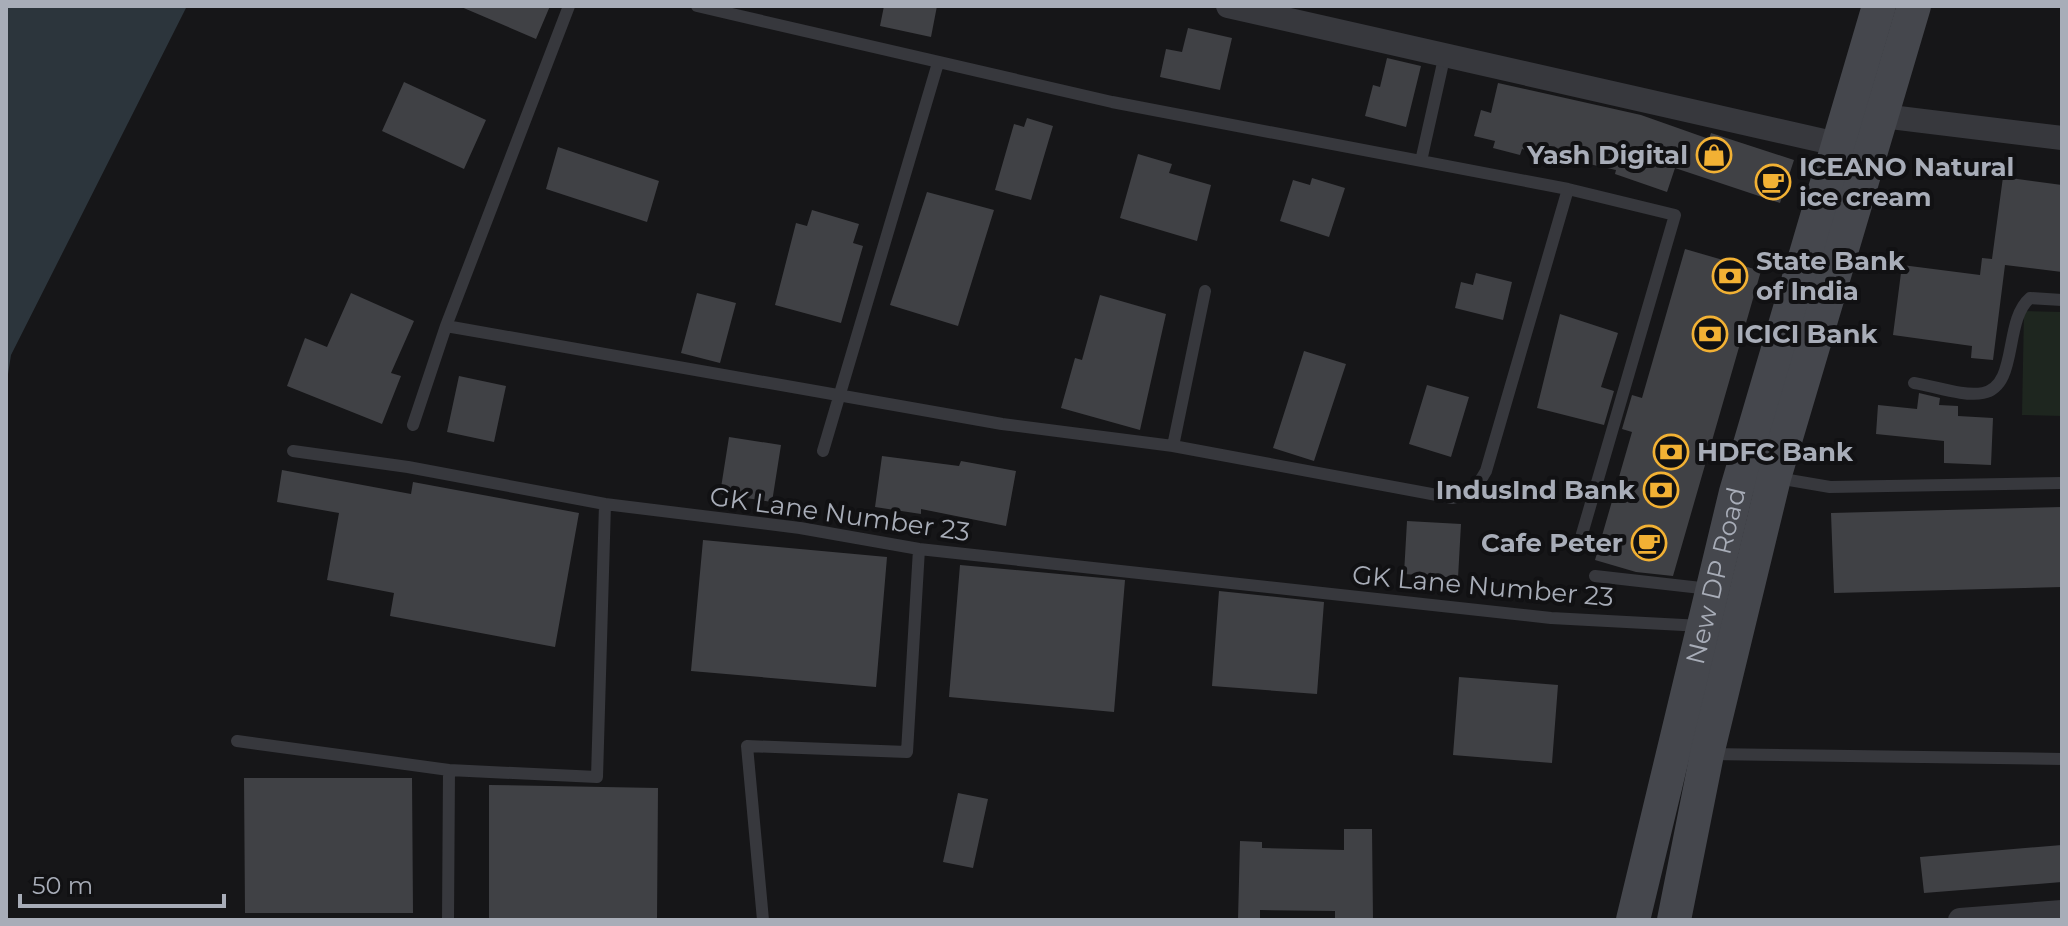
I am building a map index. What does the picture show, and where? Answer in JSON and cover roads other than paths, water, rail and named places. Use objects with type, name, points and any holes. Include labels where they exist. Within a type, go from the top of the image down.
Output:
[{"type":"main road","name":"New DP Road","points":[[1674,920],[1707,754],[1864,114],[1879,6]]},
{"type":"main road","name":"New DP Road","points":[[1633,920],[1743,467],[1837,144],[1864,114],[1914,6]]},
{"type":"street","points":[[1228,6],[1837,144]]},
{"type":"street","points":[[1864,114],[2062,138]]},
{"type":"street","points":[[1960,920],[2062,912]]},
{"type":"lane","points":[[413,425],[446,326],[569,6]]},
{"type":"lane","points":[[697,6],[1112,102],[1568,189],[1675,215],[1582,534]]},
{"type":"lane","points":[[1421,161],[1445,54]]},
{"type":"lane","points":[[823,451],[938,63]]},
{"type":"lane","points":[[446,326],[1002,424],[1173,446],[1453,498],[1468,495],[1486,471],[1568,189]]},
{"type":"lane","points":[[1173,446],[1205,291]]},
{"type":"lane","points":[[1914,383],[1981,394],[1993,389],[2004,377],[2016,316],[2022,305],[2030,298],[2062,300]]},
{"type":"lane","name":"GK Lane Number 23","points":[[293,451],[408,467],[605,504],[800,528],[919,549],[1551,618],[1702,626]]},
{"type":"lane","points":[[1774,478],[1830,487],[2062,483]]},
{"type":"lane","points":[[237,741],[449,770],[597,777],[605,504]]},
{"type":"lane","points":[[763,920],[747,746],[907,752],[919,549]]},
{"type":"lane","points":[[1595,576],[1713,589]]},
{"type":"lane","points":[[1707,754],[2062,759]]},
{"type":"lane","points":[[448,920],[449,770]]},
{"type":"place","name":"Yash Digital","points":[[1714,155]]},
{"type":"place","name":"ICEANO Natural ice cream","points":[[1773,182]]},
{"type":"place","name":"State Bank of India","points":[[1730,276]]},
{"type":"place","name":"ICICI Bank","points":[[1710,334]]},
{"type":"place","name":"HDFC Bank","points":[[1671,452]]},
{"type":"place","name":"IndusInd Bank","points":[[1661,490]]},
{"type":"place","name":"Cafe Peter","points":[[1649,543]]}]
